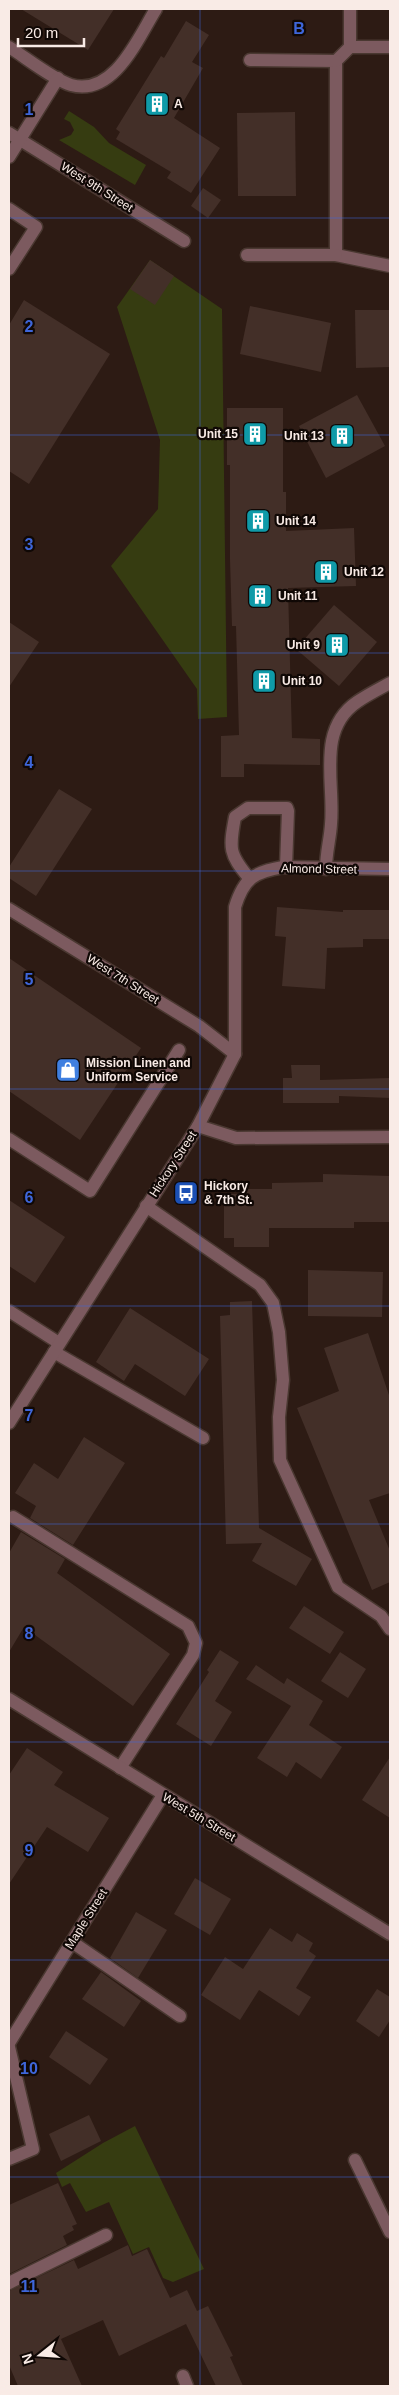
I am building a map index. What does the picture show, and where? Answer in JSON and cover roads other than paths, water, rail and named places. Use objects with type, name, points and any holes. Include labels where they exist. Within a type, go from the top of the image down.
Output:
[{"type":"street","points":[[9,47],[70,85],[83,87],[96,85],[109,79],[118,69],[156,9]]},
{"type":"street","points":[[336,255],[336,61],[350,47],[350,9]]},
{"type":"street","points":[[350,47],[390,47]]},
{"type":"street","points":[[250,60],[336,61]]},
{"type":"street","points":[[9,157],[14,136],[58,78]]},
{"type":"street","name":"West 9th Street","points":[[14,136],[184,241]]},
{"type":"street","points":[[9,209],[36,226],[9,270]]},
{"type":"street","points":[[247,255],[336,255],[390,266]]},
{"type":"street","points":[[326,869],[326,849],[331,824],[329,762],[339,721],[355,703],[390,683]]},
{"type":"street","points":[[249,878],[234,860],[231,838],[235,818],[248,808],[287,808],[286,867]]},
{"type":"street","name":"Almond Street","points":[[249,878],[265,870],[286,867],[390,869]]},
{"type":"street","name":"Hickory Street","points":[[9,1424],[198,1126],[236,1054],[235,907],[240,892],[249,878]]},
{"type":"street","name":"West 7th Street","points":[[9,909],[199,1026],[236,1054]]},
{"type":"street","points":[[9,1139],[90,1191],[179,1050]]},
{"type":"street","points":[[198,1126],[236,1138],[390,1137]]},
{"type":"street","points":[[146,1206],[260,1285],[273,1303],[284,1380],[279,1417],[280,1460],[338,1586],[380,1616],[390,1629]]},
{"type":"street","points":[[9,1311],[57,1348],[203,1438]]},
{"type":"street","points":[[10,1519],[188,1626],[196,1644],[193,1655],[120,1768]]},
{"type":"street","name":"West 5th Street","points":[[9,1699],[390,1934]]},
{"type":"street","name":"Maple Street","points":[[9,2043],[163,1795]]},
{"type":"street","points":[[72,1942],[180,2016]]},
{"type":"street","points":[[9,2047],[34,2149],[9,2159]]},
{"type":"street","points":[[355,2160],[390,2232]]},
{"type":"street","points":[[9,2283],[106,2234]]},
{"type":"place","name":"A","points":[[157,104]]},
{"type":"place","name":"Unit 15","points":[[255,434]]},
{"type":"place","name":"Unit 13","points":[[342,436]]},
{"type":"place","name":"Unit 14","points":[[258,521]]},
{"type":"place","name":"Unit 12","points":[[326,572]]},
{"type":"place","name":"Unit 11","points":[[260,596]]},
{"type":"place","name":"Unit 9","points":[[337,645]]},
{"type":"place","name":"Unit 10","points":[[264,681]]},
{"type":"place","name":"Mission Linen and Uniform Service","points":[[68,1070]]},
{"type":"place","name":"Hickory & 7th St.","points":[[186,1193]]}]
